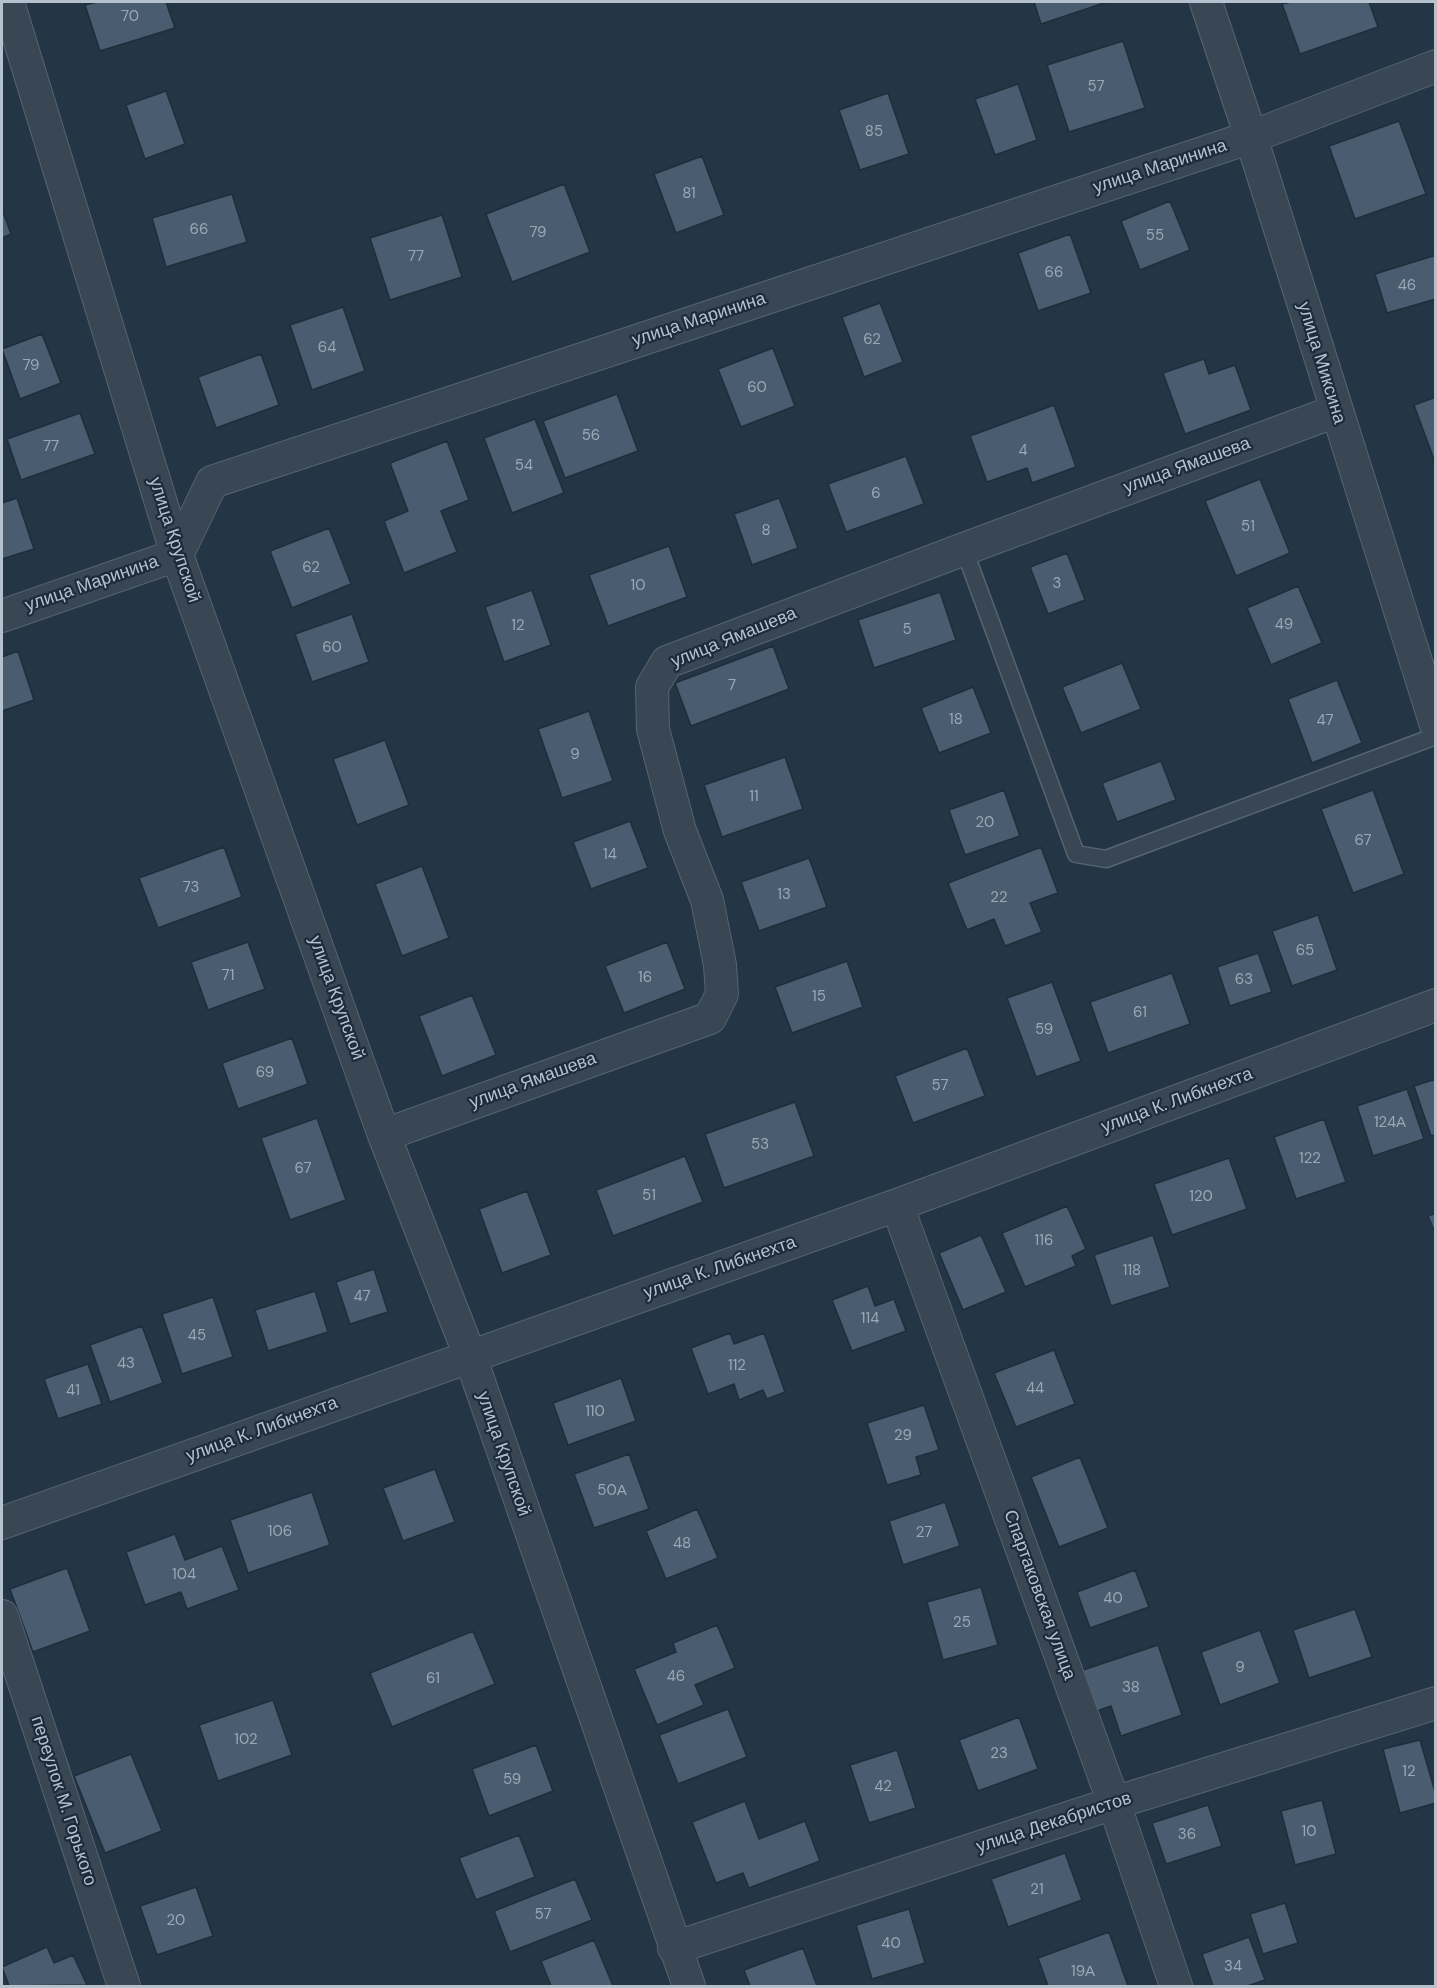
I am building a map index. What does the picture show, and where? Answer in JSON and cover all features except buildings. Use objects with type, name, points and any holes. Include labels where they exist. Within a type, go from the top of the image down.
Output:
[{"type":"street","name":"улица Крупской","points":[[8,2],[177,555],[384,1135],[470,1356],[688,1986]]},
{"type":"street","name":"улица Миксина","points":[[1206,2],[1251,136],[1436,725]]},
{"type":"street","name":"улица Маринина","points":[[2,616],[177,555],[212,482],[1251,136],[1436,66]]},
{"type":"street","name":"улица Ямашева","points":[[384,1135],[710,1018],[722,994],[720,964],[706,900],[680,831],[653,729],[652,687],[667,662],[1336,411]]},
{"type":"street","name":"улица К. Либкнехта","points":[[2,1522],[897,1205],[1436,1005]]},
{"type":"street","name":"Спартаковская улица","points":[[897,1205],[1114,1803],[1176,1986]]},
{"type":"street","name":"переулок М. Горького","points":[[2,1616],[124,1986]]},
{"type":"street","name":"улица Декабристов","points":[[674,1948],[1114,1803],[1436,1703]]},
{"type":"lane","points":[[964,549],[1076,854],[1106,859],[1436,736]]}]
